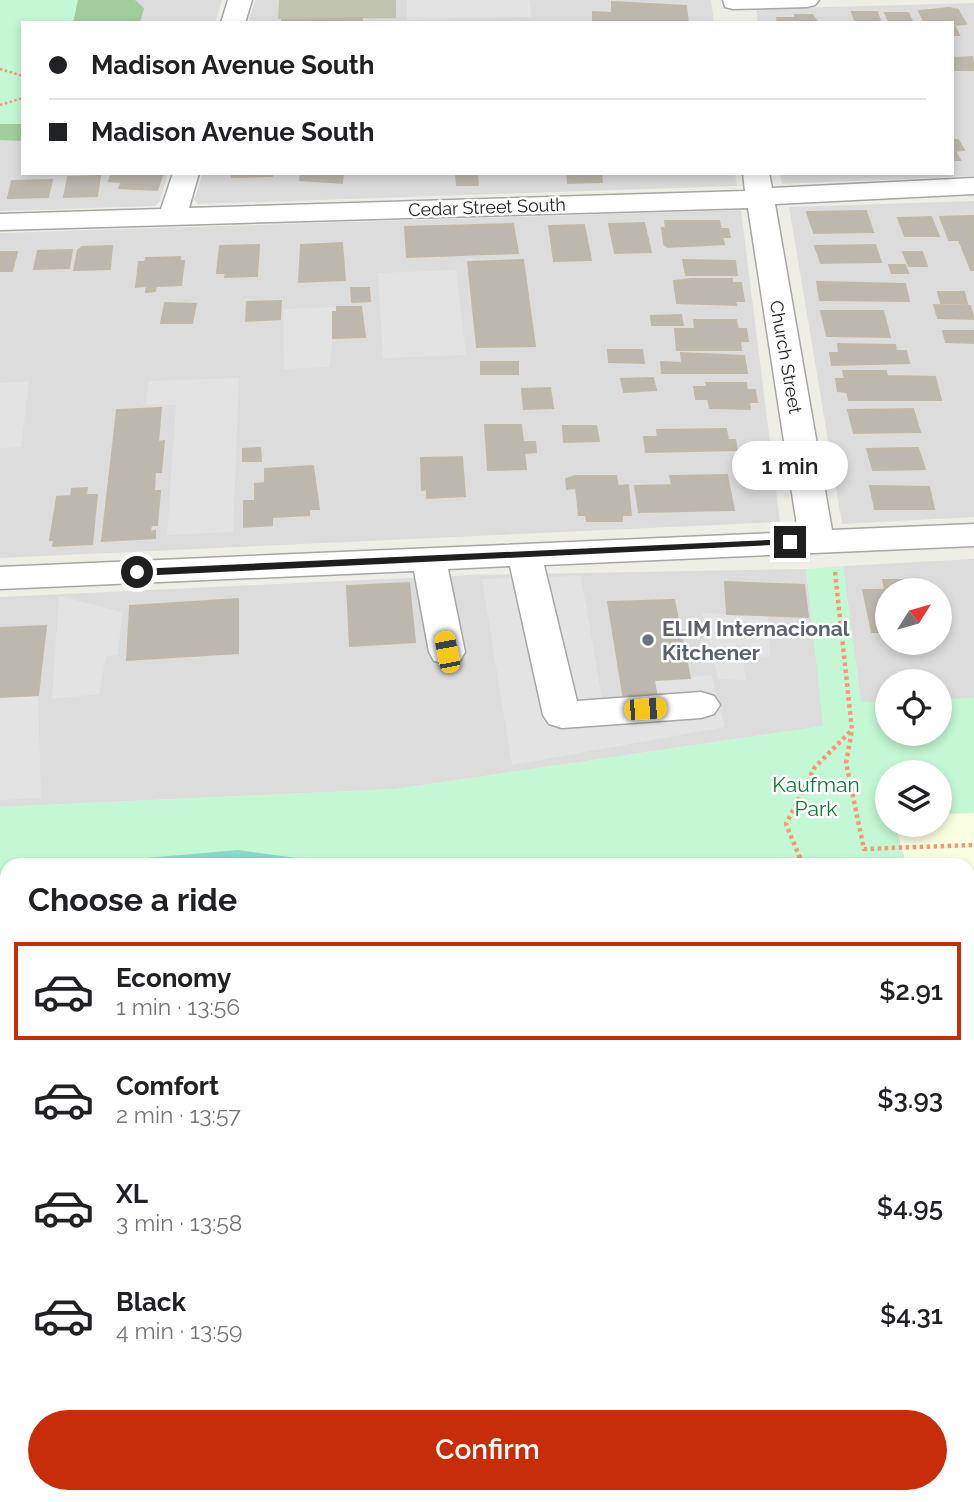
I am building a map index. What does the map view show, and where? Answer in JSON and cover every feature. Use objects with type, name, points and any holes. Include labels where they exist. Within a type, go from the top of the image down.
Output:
[{"type":"street","points":[[234,21],[240,0]]},
{"type":"street","points":[[734,8],[807,0]]},
{"type":"street","points":[[173,217],[185,175]]},
{"type":"street","name":"Cedar Street South","points":[[0,222],[173,217],[758,186],[783,194],[974,187]]},
{"type":"street","name":"Church Street","points":[[758,186],[825,550]]},
{"type":"street","points":[[0,578],[524,554],[825,550],[974,535]]},
{"type":"street","points":[[524,554],[562,715],[701,705]]},
{"type":"street","points":[[429,559],[447,652]]},
{"type":"path","points":[[0,69],[21,75]]},
{"type":"path","points":[[0,105],[21,99]]},
{"type":"path","points":[[825,550],[852,730],[846,763],[864,849],[974,845]]},
{"type":"path","points":[[800,858],[786,824],[815,767],[852,730]]},
{"type":"shaded area","points":[[78,0],[222,0],[216,21],[73,21]]},
{"type":"shaded area","points":[[255,0],[711,0],[714,21],[249,21]]},
{"type":"shaded area","points":[[279,0],[396,0],[396,18],[278,19]]},
{"type":"shaded area","points":[[407,0],[529,0],[532,17],[407,20]]},
{"type":"shaded area","points":[[974,3],[974,176],[782,184],[780,175],[954,175],[954,21],[758,21],[756,9]]},
{"type":"shaded area","points":[[0,124],[21,124],[21,175],[167,175],[160,201],[155,206],[0,211]]},
{"type":"shaded area","points":[[202,175],[735,175],[737,186],[199,204],[194,200]]},
{"type":"shaded area","points":[[974,201],[974,517],[842,524],[789,207]]},
{"type":"shaded area","points":[[741,210],[780,522],[0,558],[0,233]]},
{"type":"shaded area","points":[[456,270],[466,355],[383,358],[378,273]]},
{"type":"shaded area","points":[[337,307],[329,367],[284,369],[283,309]]},
{"type":"shaded area","points":[[239,378],[233,532],[167,535],[176,405],[146,404],[149,381]]},
{"type":"shaded area","points":[[29,381],[21,447],[0,448],[0,383]]},
{"type":"shaded area","points":[[974,559],[974,698],[952,699],[952,669],[875,669],[875,702],[861,703],[843,566]]},
{"type":"shaded area","points":[[806,569],[824,726],[396,789],[0,807],[0,597],[470,575]]},
{"type":"shaded area","points":[[581,576],[603,705],[658,704],[654,680],[711,675],[725,727],[512,765],[482,579]]},
{"type":"shaded area","points":[[59,596],[122,612],[118,655],[106,656],[99,694],[52,699]]},
{"type":"shaded area","points":[[702,613],[768,616],[770,657],[742,655],[746,680],[718,679]]},
{"type":"shaded area","points":[[38,695],[41,798],[0,800],[0,697]]},
{"type":"shaded area","points":[[974,813],[974,858],[904,858],[899,837],[952,837],[952,814]]},
{"type":"shaded area","points":[[238,850],[297,858],[146,858]]},
{"type":"green space","points":[[0,0],[135,0],[144,8],[141,21],[21,21],[21,141],[0,140]]},
{"type":"green space","points":[[0,0],[78,0],[73,21],[21,21],[21,124],[0,124]]},
{"type":"green space","name":"Kaufman Park","points":[[843,566],[861,702],[875,702],[875,746],[952,746],[952,699],[974,698],[974,813],[952,814],[952,760],[875,760],[875,837],[899,837],[904,858],[0,858],[0,807],[396,789],[823,726],[806,569]]},
{"type":"building","points":[[612,2],[686,6],[688,21],[593,21],[593,12],[612,13]]},
{"type":"building","points":[[949,8],[958,10],[966,24],[954,25],[954,21],[924,21],[919,11]]},
{"type":"building","points":[[852,12],[877,12],[880,21],[855,21]]},
{"type":"building","points":[[885,13],[908,13],[912,21],[889,21]]},
{"type":"building","points":[[795,15],[812,15],[816,21],[778,21],[777,18],[795,18]]},
{"type":"building","points":[[362,18],[362,21],[282,20]]},
{"type":"building","points":[[972,57],[974,70],[954,70],[954,58]]},
{"type":"building","points":[[954,140],[958,140],[964,150],[955,151],[960,160],[954,160]]},
{"type":"building","points":[[111,175],[162,175],[157,190],[119,188],[122,182],[109,181]]},
{"type":"building","points":[[232,175],[272,175],[272,176]]},
{"type":"building","points":[[301,175],[343,175],[342,183],[300,180]]},
{"type":"building","points":[[456,175],[477,175],[478,185],[457,185]]},
{"type":"building","points":[[567,175],[601,175],[602,182],[568,183]]},
{"type":"building","points":[[100,176],[97,196],[64,197],[68,177]]},
{"type":"building","points":[[52,180],[48,197],[8,198],[12,181]]},
{"type":"building","points":[[866,211],[873,232],[814,233],[807,212]]},
{"type":"building","points":[[974,216],[974,270],[971,270],[959,240],[949,240],[940,217]]},
{"type":"building","points":[[931,217],[939,236],[905,236],[898,218]]},
{"type":"building","points":[[665,221],[719,221],[721,229],[728,229],[730,237],[722,237],[724,244],[668,247],[664,244],[662,228],[666,228]]},
{"type":"building","points":[[644,223],[651,252],[615,253],[609,224]]},
{"type":"building","points":[[513,224],[518,253],[407,257],[405,227]]},
{"type":"building","points":[[584,225],[591,260],[554,261],[549,226]]},
{"type":"building","points":[[342,243],[345,280],[299,282],[301,245]]},
{"type":"building","points":[[259,245],[257,276],[225,277],[226,273],[217,273],[220,246]]},
{"type":"building","points":[[875,245],[881,262],[821,263],[815,246]]},
{"type":"building","points":[[112,246],[110,269],[74,270],[78,250],[82,247]]},
{"type":"building","points":[[72,250],[69,268],[34,269],[38,251]]},
{"type":"building","points":[[0,252],[17,252],[12,271],[0,271]]},
{"type":"building","points":[[903,252],[922,252],[927,266],[909,266]]},
{"type":"building","points":[[180,257],[180,261],[184,261],[181,285],[156,286],[155,291],[146,292],[147,286],[136,287],[139,262],[145,262],[146,258]]},
{"type":"building","points":[[523,260],[535,346],[477,347],[468,262]]},
{"type":"building","points":[[683,260],[735,261],[737,275],[686,275]]},
{"type":"building","points":[[889,265],[905,265],[908,273],[892,273]]},
{"type":"building","points":[[732,279],[732,283],[741,283],[744,301],[735,301],[736,305],[677,303],[674,281]]},
{"type":"building","points":[[817,282],[905,284],[909,301],[820,300]]},
{"type":"building","points":[[351,288],[369,288],[370,301],[352,302]]},
{"type":"building","points":[[938,292],[964,292],[967,304],[941,303]]},
{"type":"building","points":[[281,301],[280,319],[246,321],[247,302]]},
{"type":"building","points":[[165,303],[196,304],[192,323],[161,323]]},
{"type":"building","points":[[934,305],[970,306],[974,319],[938,318]]},
{"type":"building","points":[[337,307],[361,307],[365,337],[333,338],[333,312],[337,312]]},
{"type":"building","points":[[821,311],[883,311],[890,337],[827,336]]},
{"type":"building","points":[[681,315],[683,325],[652,325],[651,316]]},
{"type":"building","points":[[694,320],[736,320],[738,329],[746,329],[748,341],[740,341],[741,350],[677,350],[675,329],[695,329]]},
{"type":"building","points":[[943,331],[974,331],[974,343],[946,342]]},
{"type":"building","points":[[838,344],[895,345],[896,351],[906,351],[909,363],[832,365],[830,353],[839,353]]},
{"type":"building","points":[[608,350],[642,350],[644,363],[609,362]]},
{"type":"building","points":[[681,353],[744,356],[747,373],[662,373],[661,362],[682,363]]},
{"type":"building","points":[[481,362],[518,362],[518,374],[481,374]]},
{"type":"building","points":[[843,371],[886,371],[887,376],[935,377],[941,400],[849,400],[847,392],[838,391],[836,379],[845,379]]},
{"type":"building","points":[[653,378],[656,390],[624,392],[621,379]]},
{"type":"building","points":[[706,383],[746,383],[747,390],[755,390],[757,402],[749,402],[750,409],[710,408],[708,399],[696,399],[694,387],[707,387]]},
{"type":"building","points":[[550,388],[553,408],[524,409],[522,389]]},
{"type":"building","points":[[161,408],[158,442],[164,441],[161,472],[155,472],[154,491],[160,491],[157,525],[151,525],[150,532],[155,531],[155,538],[102,541],[117,410]]},
{"type":"building","points":[[913,409],[920,432],[854,433],[848,410]]},
{"type":"building","points":[[485,425],[521,425],[523,442],[535,442],[536,452],[524,453],[526,469],[488,470]]},
{"type":"building","points":[[563,426],[596,426],[599,441],[564,442]]},
{"type":"building","points":[[726,429],[728,440],[735,440],[737,450],[646,452],[644,437],[658,437],[657,430]]},
{"type":"building","points":[[260,448],[261,461],[243,461],[243,449]]},
{"type":"building","points":[[918,448],[925,469],[873,470],[867,449]]},
{"type":"building","points":[[462,457],[465,496],[427,498],[427,489],[422,490],[421,458]]},
{"type":"building","points":[[313,466],[319,509],[309,509],[309,515],[272,517],[272,525],[244,527],[244,501],[255,501],[255,484],[265,483],[265,469]]},
{"type":"building","points":[[727,475],[734,510],[639,512],[635,486],[672,485],[670,476]]},
{"type":"building","points":[[575,476],[616,476],[618,486],[628,485],[631,515],[622,515],[622,521],[587,521],[586,515],[579,515],[576,488],[567,489],[566,479]]},
{"type":"building","points":[[870,486],[929,487],[934,509],[875,509]]},
{"type":"building","points":[[87,488],[86,495],[97,495],[92,544],[53,546],[54,540],[50,540],[57,497],[71,496],[72,489]]},
{"type":"building","points":[[725,582],[804,585],[808,617],[727,614]]},
{"type":"building","points":[[409,583],[415,642],[350,646],[347,586]]},
{"type":"building","points":[[863,590],[875,590],[875,632],[872,632]]},
{"type":"building","points":[[238,599],[238,653],[127,660],[130,606]]},
{"type":"building","name":"ELIM Internacional Kitchener","points":[[674,600],[690,678],[654,680],[658,705],[625,706],[608,602]]},
{"type":"building","points":[[46,626],[38,695],[0,697],[0,628]]},
{"type":"place","name":"ELIM Internacional Kitchener","points":[[648,640]]},
{"type":"route","points":[[137,572],[790,542]]}]
